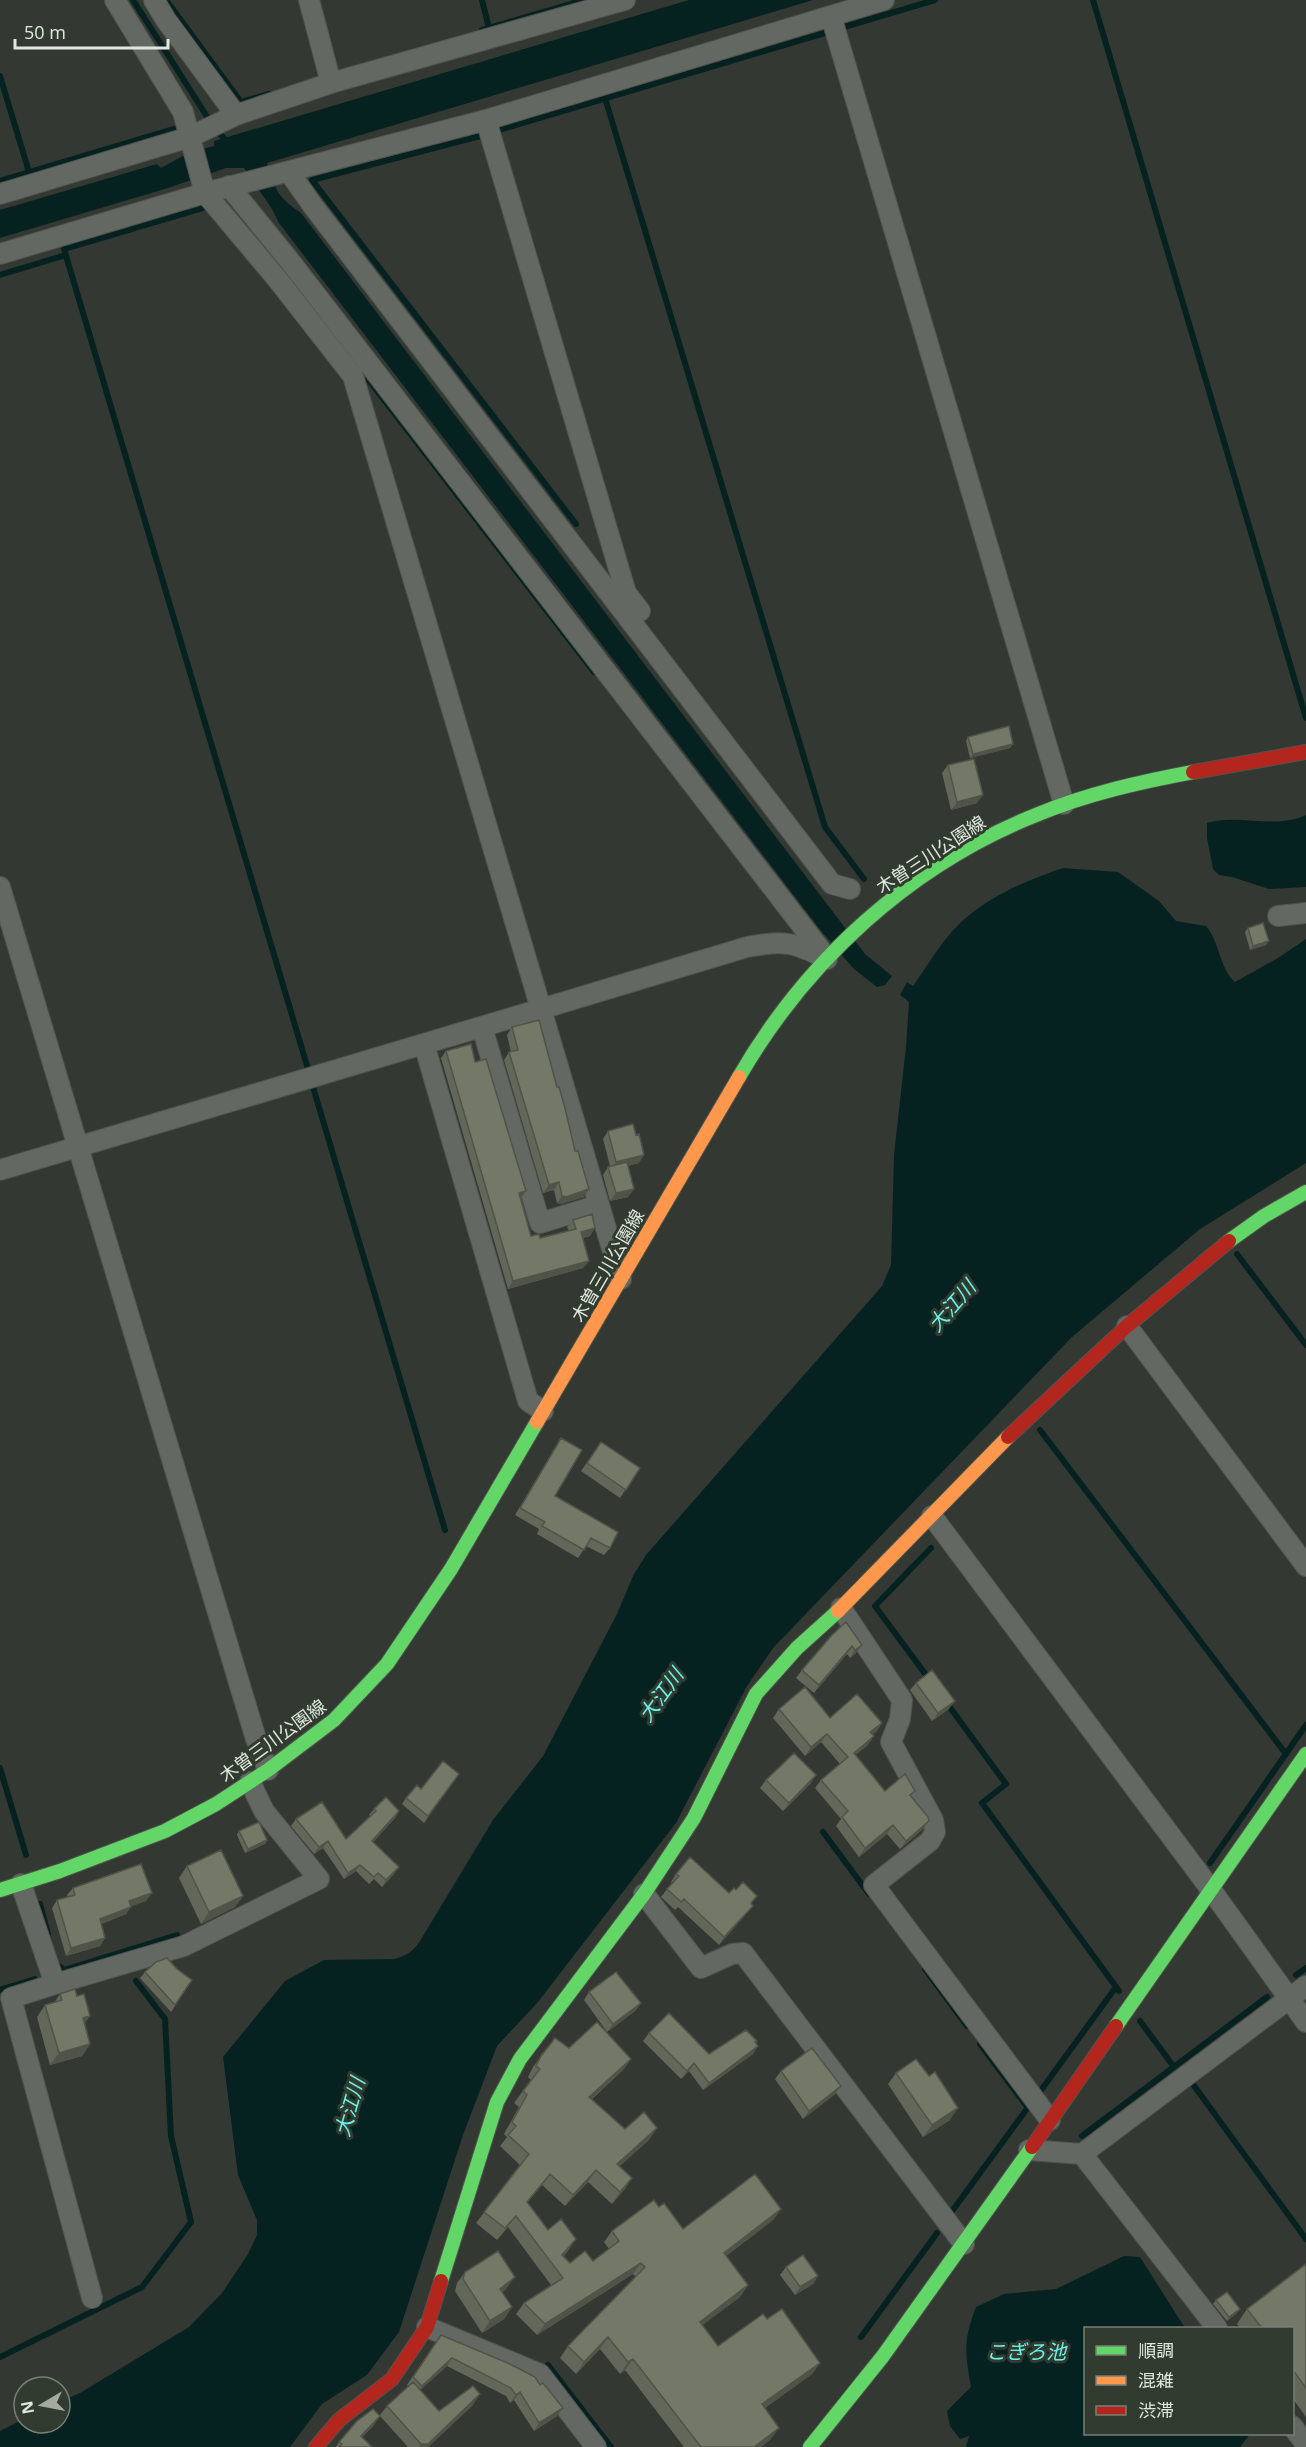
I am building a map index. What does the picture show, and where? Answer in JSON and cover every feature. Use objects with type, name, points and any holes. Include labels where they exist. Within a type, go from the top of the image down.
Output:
[{"type":"street","points":[[115,0],[183,112],[194,137],[204,187],[353,376],[621,1279]]},
{"type":"street","points":[[154,0],[231,117]]},
{"type":"street","points":[[309,0],[331,83]]},
{"type":"street","points":[[0,194],[194,137],[231,117],[331,83],[625,0]]},
{"type":"street","points":[[0,254],[204,187],[232,186],[284,174],[486,120],[884,0]]},
{"type":"street","points":[[831,16],[1064,804]]},
{"type":"street","points":[[486,120],[626,593],[850,889],[864,923]]},
{"type":"street","points":[[284,174],[313,206],[832,884],[850,889]]},
{"type":"street","points":[[232,186],[830,956]]},
{"type":"street","name":"木曽三川公園線","points":[[0,1890],[60,1871],[165,1832],[216,1804],[268,1770],[334,1720],[387,1664],[451,1569],[762,1038],[793,996],[864,923],[905,889],[960,853],[1010,826],[1064,804],[1141,782],[1306,752]]},
{"type":"street","points":[[0,886],[256,1739],[268,1770]]},
{"type":"street","points":[[1278,916],[1306,913]]},
{"type":"street","points":[[0,1170],[747,947],[773,942],[798,944],[830,956]]},
{"type":"street","points":[[482,1027],[540,1223],[599,1205]]},
{"type":"street","points":[[423,1044],[528,1401],[543,1411]]},
{"type":"street","points":[[316,2447],[339,2420],[392,2379],[427,2327],[497,2102],[520,2059],[644,1894],[693,1818],[756,1694],[797,1648],[841,1608],[1031,1413],[1127,1326],[1216,1250],[1264,1216],[1306,1192]]},
{"type":"street","points":[[1127,1326],[1306,1566]]},
{"type":"street","points":[[932,1515],[1212,1891],[1306,2022]]},
{"type":"street","points":[[841,1608],[902,1700],[900,1719],[891,1742],[933,1820],[935,1832],[930,1841],[874,1885],[1050,2120]]},
{"type":"street","points":[[810,2447],[883,2356],[964,2244],[1306,1754]]},
{"type":"street","points":[[92,2298],[11,1998],[184,1946],[319,1879],[264,1811],[250,1782]]},
{"type":"street","points":[[21,1884],[55,1984]]},
{"type":"street","points":[[644,1894],[701,1968],[732,1954],[743,1953],[964,2244]]},
{"type":"street","points":[[1029,2150],[1082,2154],[1306,1986]]},
{"type":"street","points":[[1082,2154],[1216,2327]]},
{"type":"street","points":[[427,2327],[540,2374],[596,2447]]},
{"type":"street","points":[[1294,2427],[1306,2444]]},
{"type":"water","points":[[689,0],[813,0],[267,163],[275,186],[282,197],[301,213],[865,954],[892,976],[885,985],[877,987],[854,969],[822,932],[279,223],[244,168],[226,168],[168,188],[0,238],[0,210],[157,164],[161,168],[188,153],[214,146],[214,141]]},
{"type":"water","points":[[1306,815],[1306,887],[1269,889],[1219,875],[1213,869],[1207,838],[1207,823],[1219,820],[1281,821]]},
{"type":"water","name":"大江川","points":[[1063,868],[1118,872],[1159,901],[1176,921],[1206,926],[1211,932],[1226,970],[1235,982],[1306,939],[1306,1163],[1200,1229],[1072,1337],[773,1648],[747,1686],[676,1823],[538,2002],[497,2046],[463,2135],[399,2332],[367,2375],[322,2404],[290,2447],[0,2447],[0,2431],[12,2425],[12,2435],[72,2435],[72,2397],[189,2327],[222,2293],[248,2254],[257,2235],[257,2220],[238,2175],[223,2057],[285,1981],[324,1960],[394,1959],[409,1953],[417,1945],[493,1820],[543,1756],[617,1614],[633,1576],[646,1555],[882,1286],[891,1265],[894,1155],[909,1002],[900,995],[907,982],[913,986],[941,946],[969,915],[999,895]]},
{"type":"water","name":"こぎろ池","points":[[1124,2256],[1140,2257],[1184,2327],[1084,2327],[1084,2435],[1249,2435],[1240,2447],[966,2447],[969,2436],[960,2439],[950,2426],[947,2411],[971,2387],[966,2347],[976,2307],[1004,2294],[1056,2289]]},
{"type":"building","points":[[1009,726],[1013,744],[973,754],[968,737]]},
{"type":"building","points":[[974,759],[983,795],[957,802],[948,765]]},
{"type":"building","points":[[1263,923],[1269,941],[1253,946],[1248,928]]},
{"type":"building","points":[[539,1020],[575,1151],[578,1151],[589,1189],[566,1197],[562,1196],[559,1182],[549,1185],[509,1052],[518,1050],[512,1027]]},
{"type":"building","points":[[471,1044],[475,1062],[486,1059],[526,1191],[519,1193],[531,1236],[539,1234],[540,1238],[576,1229],[573,1220],[592,1214],[595,1228],[581,1232],[589,1261],[513,1281],[446,1051]]},
{"type":"building","points":[[633,1124],[636,1135],[639,1134],[644,1155],[616,1162],[608,1131]]},
{"type":"building","points":[[627,1162],[634,1189],[616,1193],[608,1167]]},
{"type":"building","points":[[561,1438],[582,1450],[555,1496],[618,1532],[610,1548],[591,1538],[584,1550],[542,1526],[545,1522],[520,1508]]},
{"type":"building","points":[[601,1442],[640,1468],[626,1490],[587,1463]]},
{"type":"building","points":[[846,1622],[862,1645],[855,1650],[852,1646],[819,1685],[802,1670]]},
{"type":"building","points":[[932,1670],[955,1701],[938,1713],[916,1683]]},
{"type":"building","points":[[805,1687],[830,1718],[857,1694],[882,1723],[870,1732],[874,1736],[854,1753],[885,1791],[905,1774],[915,1791],[910,1795],[929,1821],[906,1841],[893,1825],[865,1848],[842,1817],[848,1811],[821,1780],[848,1757],[827,1734],[811,1747],[779,1709]]},
{"type":"building","points":[[794,1753],[816,1775],[789,1803],[766,1780]]},
{"type":"building","points":[[443,1761],[459,1774],[428,1816],[406,1798],[417,1785],[421,1789]]},
{"type":"building","points":[[386,1797],[399,1811],[372,1841],[399,1867],[386,1880],[378,1873],[374,1877],[360,1865],[348,1873],[328,1841],[319,1847],[296,1819],[322,1802],[346,1839],[376,1811],[374,1809]]},
{"type":"building","points":[[259,1822],[267,1840],[248,1849],[239,1831]]},
{"type":"building","points":[[221,1850],[243,1896],[209,1912],[187,1866]]},
{"type":"building","points":[[690,1857],[729,1893],[734,1888],[736,1890],[743,1882],[757,1896],[751,1903],[753,1906],[724,1937],[684,1899],[681,1902],[667,1889],[679,1876],[676,1874]]},
{"type":"building","points":[[141,1864],[152,1893],[129,1901],[131,1907],[100,1919],[105,1938],[71,1948],[57,1900],[75,1895],[73,1888]]},
{"type":"building","points":[[167,1958],[192,1980],[175,2005],[145,1972],[156,1962]]},
{"type":"building","points":[[616,1972],[641,2003],[613,2024],[589,1992]]},
{"type":"building","points":[[75,1989],[77,1996],[84,1994],[90,2016],[83,2018],[90,2044],[59,2053],[45,2005],[62,2000],[60,1994]]},
{"type":"building","points":[[669,2013],[709,2054],[746,2030],[757,2041],[755,2042],[758,2046],[709,2083],[694,2063],[687,2071],[649,2033]]},
{"type":"building","points":[[597,2022],[631,2059],[589,2097],[625,2129],[644,2112],[657,2128],[617,2164],[632,2178],[620,2192],[596,2170],[573,2195],[550,2174],[527,2202],[548,2230],[561,2219],[576,2239],[562,2255],[570,2263],[585,2251],[593,2261],[619,2241],[612,2231],[654,2200],[659,2207],[664,2203],[683,2229],[755,2174],[781,2209],[724,2253],[748,2285],[700,2322],[718,2346],[763,2314],[767,2319],[782,2309],[820,2363],[762,2404],[779,2428],[754,2447],[701,2447],[633,2359],[628,2362],[608,2337],[584,2362],[568,2346],[645,2267],[641,2263],[545,2324],[524,2303],[563,2278],[516,2216],[505,2228],[484,2212],[529,2154],[508,2135],[516,2126],[512,2122],[527,2095],[523,2091],[540,2069],[536,2066],[541,2056],[555,2038],[569,2048]]},
{"type":"building","points":[[812,2048],[841,2086],[809,2111],[781,2071]]},
{"type":"building","points":[[916,2059],[929,2076],[935,2072],[958,2108],[932,2125],[896,2073]]},
{"type":"building","points":[[498,2251],[515,2277],[500,2289],[512,2307],[490,2321],[463,2279],[465,2272]]},
{"type":"building","points":[[803,2255],[818,2276],[800,2287],[786,2267]]},
{"type":"building","points":[[1306,2264],[1306,2388],[1294,2371],[1294,2327],[1261,2327],[1247,2309]]},
{"type":"building","points":[[1227,2292],[1240,2309],[1229,2317],[1216,2300]]},
{"type":"building","points":[[441,2335],[535,2377],[540,2385],[543,2383],[563,2408],[539,2423],[520,2392],[516,2395],[511,2388],[452,2358],[422,2386],[413,2377]]},
{"type":"building","points":[[413,2382],[439,2411],[473,2386],[480,2394],[428,2444],[421,2444],[387,2406]]},
{"type":"building","points":[[373,2409],[380,2416],[361,2436],[372,2447],[339,2447],[342,2444],[339,2442],[357,2421]]},
{"type":"waterway","points":[[133,0],[213,126],[229,144]]},
{"type":"waterway","points":[[166,0],[241,102],[269,94]]},
{"type":"waterway","points":[[482,0],[489,28]]},
{"type":"waterway","points":[[482,30],[584,0]]},
{"type":"waterway","points":[[844,27],[935,0]]},
{"type":"waterway","points":[[1093,0],[1306,718]]},
{"type":"waterway","points":[[499,130],[828,32]]},
{"type":"waterway","points":[[0,76],[29,172]]},
{"type":"waterway","points":[[605,98],[825,827],[864,879]]},
{"type":"waterway","points":[[0,181],[180,127]]},
{"type":"waterway","points":[[480,136],[312,180],[576,524]]},
{"type":"waterway","points":[[209,206],[64,249],[308,1069]]},
{"type":"waterway","points":[[263,243],[594,672]]},
{"type":"waterway","points":[[0,275],[66,255]]},
{"type":"waterway","points":[[313,1087],[445,1530]]},
{"type":"waterway","points":[[1237,1254],[1306,1345]]},
{"type":"waterway","points":[[1040,1430],[1286,1754]]},
{"type":"waterway","points":[[929,1679],[875,1606],[931,1548]]},
{"type":"waterway","points":[[946,1702],[1006,1784],[982,1803],[1119,1991]]},
{"type":"waterway","points":[[1210,1863],[1306,1725]]},
{"type":"waterway","points":[[0,1768],[26,1855]]},
{"type":"waterway","points":[[823,1832],[869,1894]]},
{"type":"waterway","points":[[40,1904],[48,1934]]},
{"type":"waterway","points":[[56,1964],[64,1970],[177,1935]]},
{"type":"waterway","points":[[1296,1975],[1306,1968]]},
{"type":"waterway","points":[[925,1969],[967,2026]]},
{"type":"waterway","points":[[0,1990],[35,1979]]},
{"type":"waterway","points":[[0,2357],[142,2287],[191,2222],[171,2136],[165,2019],[136,1981]]},
{"type":"waterway","points":[[1039,2093],[1116,1987]]},
{"type":"waterway","points":[[1082,2136],[1267,1997]]},
{"type":"waterway","points":[[1140,2021],[1174,2067]]},
{"type":"waterway","points":[[980,2044],[1028,2108]]},
{"type":"waterway","points":[[1192,2083],[1306,2239]]},
{"type":"waterway","points":[[950,2214],[1029,2106]]},
{"type":"waterway","points":[[861,2337],[937,2233]]},
{"type":"waterway","points":[[548,2365],[611,2447]]},
{"type":"traffic: fast","points":[[739,1077],[766,1034],[829,956],[865,921],[904,889],[946,861],[990,836],[1036,815],[1113,789],[1193,772]]},
{"type":"traffic: fast","points":[[1229,1241],[1264,1216],[1306,1192]]},
{"type":"traffic: fast","points":[[0,1890],[60,1871],[165,1831],[216,1804],[268,1770],[334,1720],[387,1664],[451,1569],[537,1422]]},
{"type":"traffic: fast","points":[[441,2281],[497,2102],[520,2059],[644,1894],[694,1818],[756,1694],[797,1648],[838,1611]]},
{"type":"traffic: fast","points":[[1116,2026],[1306,1754]]},
{"type":"traffic: fast","points":[[810,2447],[883,2356],[1032,2147]]},
{"type":"traffic: slow","points":[[537,1422],[739,1077]]},
{"type":"traffic: slow","points":[[838,1611],[1008,1437]]},
{"type":"traffic: jam","points":[[1193,772],[1306,752]]},
{"type":"traffic: jam","points":[[1008,1437],[1127,1326],[1229,1241]]},
{"type":"traffic: jam","points":[[1032,2147],[1116,2026]]},
{"type":"traffic: jam","points":[[316,2447],[339,2420],[392,2379],[427,2327],[441,2281]]}]
